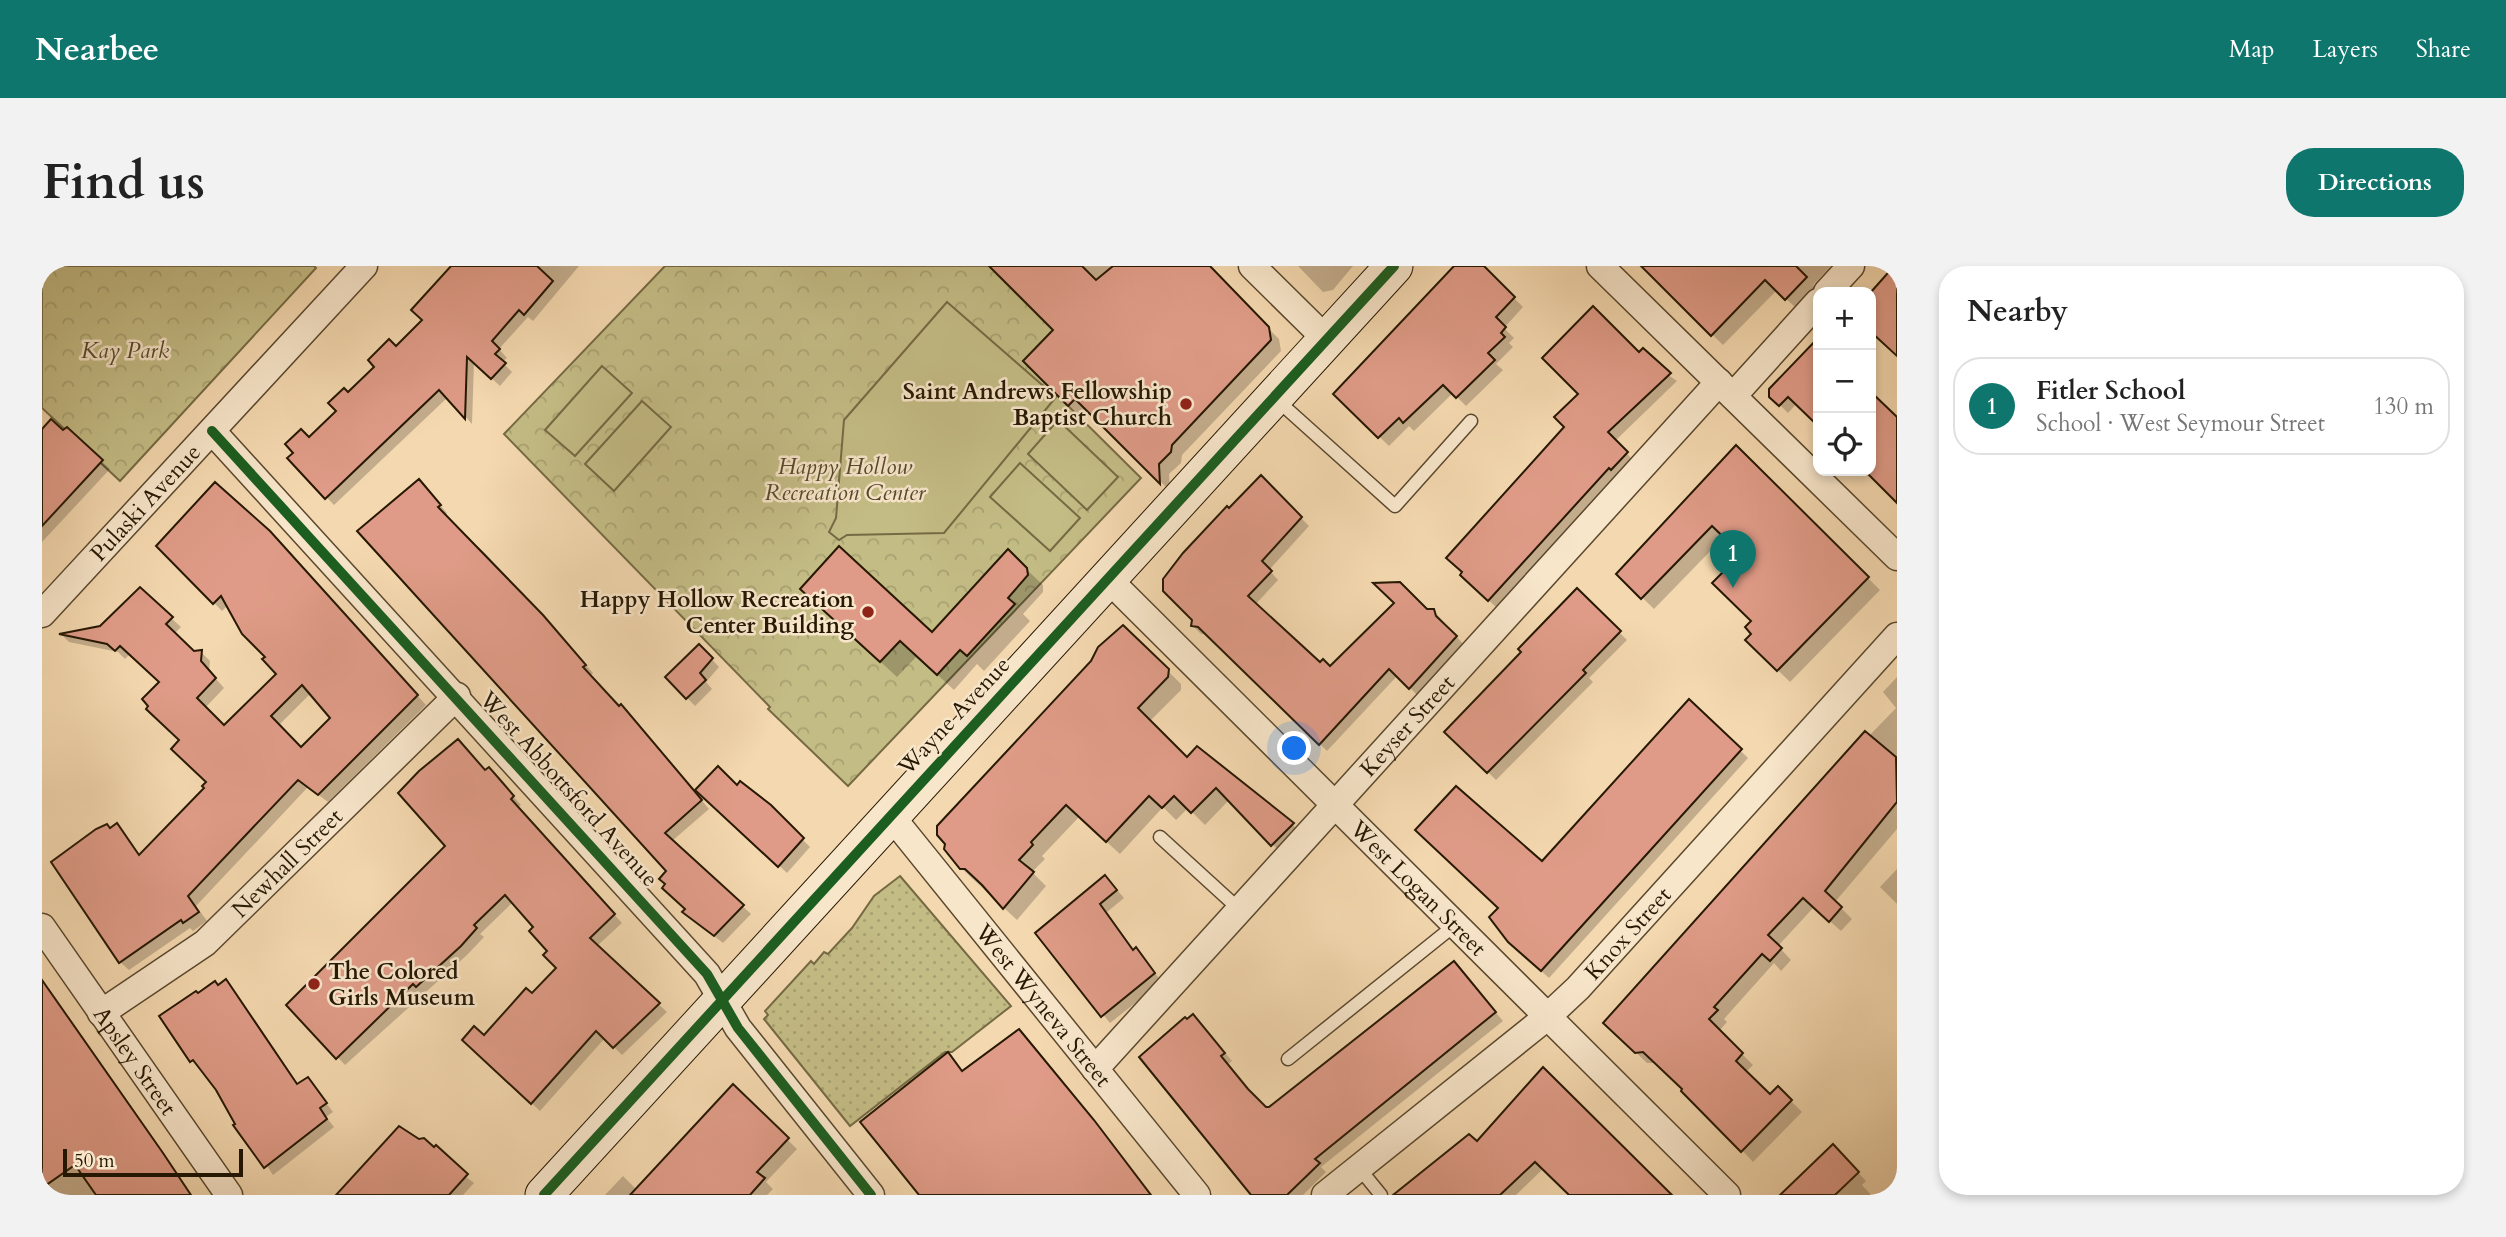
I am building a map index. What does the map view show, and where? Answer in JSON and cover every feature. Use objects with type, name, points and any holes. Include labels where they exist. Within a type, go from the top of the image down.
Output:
[{"type":"main road","name":"Wayne Avenue","points":[[548,1193],[1394,266]]},
{"type":"street","points":[[1252,266],[1327,340]]},
{"type":"street","points":[[1600,266],[1897,557]]},
{"type":"street","points":[[1832,287],[1851,266]]},
{"type":"street","name":"Pulaski Avenue","points":[[42,614],[356,269]]},
{"type":"street","name":"Keyser Street","points":[[1096,1069],[1336,806],[1726,389],[1813,307]]},
{"type":"street","name":"West Abbottsford Avenue","points":[[212,430],[457,696],[707,974],[745,1037],[871,1195]]},
{"type":"street","name":"West Logan Street","points":[[1108,579],[1727,1195]]},
{"type":"street","name":"Knox Street","points":[[1325,1195],[1547,1017],[1578,988],[1897,636]]},
{"type":"street","name":"Newhall Street","points":[[101,1013],[205,943],[457,696]]},
{"type":"street","name":"West Wyneva Street","points":[[891,816],[1197,1195]]},
{"type":"street","name":"Apsley Street","points":[[42,927],[229,1195]]},
{"type":"lane","points":[[1274,398],[1395,506],[1471,421]]},
{"type":"lane","points":[[1160,836],[1240,910]]},
{"type":"lane","points":[[1288,1059],[1455,925]]},
{"type":"lane","points":[[1359,1168],[1381,1195]]},
{"type":"green space","name":"Kay Park","points":[[42,266],[316,268],[120,481],[42,408]]},
{"type":"green space","name":"Happy Hollow Recreation Center","points":[[665,266],[989,266],[1053,330],[1023,361],[1141,478],[848,786],[768,709],[770,707],[504,434]]},
{"type":"green space","points":[[947,302],[1056,397],[944,533],[847,535],[839,540],[829,532],[836,518],[844,420]]},
{"type":"green space","points":[[602,366],[632,393],[575,456],[545,430]]},
{"type":"green space","points":[[642,401],[671,427],[614,491],[585,464]]},
{"type":"green space","points":[[1058,420],[1118,477],[1087,510],[1028,454]]},
{"type":"green space","points":[[1020,463],[1080,518],[1050,551],[990,497]]},
{"type":"green space","points":[[900,876],[1011,1006],[952,1052],[945,1052],[850,1126],[764,1019],[768,1015],[765,1011],[811,961],[814,964],[824,952],[828,954],[852,928],[874,896]]},
{"type":"building","points":[[451,266],[537,266],[553,281],[524,315],[519,310],[492,341],[500,349],[495,354],[506,363],[491,379],[467,357],[465,419],[439,390],[325,499],[287,458],[293,453],[285,444],[301,429],[309,437],[336,411],[328,403],[344,388],[348,392],[374,367],[368,360],[389,339],[396,346],[422,320],[411,310]]},
{"type":"building","points":[[989,266],[1082,266],[1096,280],[1113,266],[1210,266],[1269,327],[1271,340],[1172,445],[1171,452],[1159,464],[1160,484],[1075,399],[1068,406],[1023,361],[1053,330]]},
{"type":"building","points":[[1454,266],[1484,266],[1515,297],[1496,317],[1506,327],[1501,333],[1505,337],[1488,353],[1495,360],[1456,398],[1443,385],[1403,423],[1399,418],[1378,438],[1333,394]]},
{"type":"building","points":[[1641,266],[1796,266],[1807,277],[1785,300],[1765,280],[1711,336]]},
{"type":"building","points":[[1897,266],[1897,356],[1876,337],[1875,287]]},
{"type":"building","points":[[1593,306],[1639,352],[1643,348],[1671,373],[1608,432],[1628,452],[1611,470],[1609,468],[1488,601],[1446,558],[1564,427],[1554,417],[1578,394],[1542,358]]},
{"type":"building","points":[[1813,343],[1813,421],[1788,397],[1779,406],[1769,397],[1769,389]]},
{"type":"building","points":[[1876,397],[1897,417],[1897,503],[1870,476],[1876,476]]},
{"type":"building","points":[[51,419],[63,430],[67,427],[103,460],[42,526],[42,429]]},
{"type":"building","points":[[1736,445],[1869,577],[1777,671],[1745,640],[1751,634],[1745,627],[1751,621],[1712,583],[1741,554],[1712,526],[1641,599],[1616,574]]},
{"type":"building","points":[[1261,475],[1302,517],[1262,561],[1272,571],[1248,596],[1320,662],[1323,659],[1330,666],[1394,603],[1373,583],[1400,582],[1427,609],[1434,609],[1436,616],[1457,636],[1409,689],[1389,669],[1319,745],[1198,627],[1191,626],[1192,620],[1163,591],[1163,579],[1183,553],[1227,506],[1229,508]]},
{"type":"building","points":[[419,479],[441,505],[438,507],[543,615],[586,665],[583,667],[619,706],[621,704],[702,800],[665,833],[744,905],[714,936],[682,912],[685,909],[662,888],[665,884],[659,879],[666,871],[357,531]]},
{"type":"building","points":[[215,482],[270,531],[418,695],[318,795],[298,780],[188,896],[199,912],[183,923],[181,920],[119,963],[51,862],[96,829],[107,824],[110,828],[117,823],[139,855],[204,788],[202,786],[206,782],[171,749],[179,740],[146,709],[148,706],[142,699],[159,682],[120,646],[115,651],[107,644],[59,634],[100,626],[140,587],[173,617],[166,624],[194,651],[202,650],[201,661],[216,678],[197,698],[224,725],[276,674],[262,659],[265,657],[242,634],[221,596],[213,604],[156,546]],"holes":[[[302,685],[330,718],[301,747],[271,716]]]},
{"type":"building","name":"Happy Hollow Recreation Center Building","points":[[839,546],[932,632],[1008,549],[1027,568],[1028,575],[1008,598],[1015,604],[967,656],[960,650],[937,675],[900,641],[880,662],[800,589]]},
{"type":"building","points":[[1577,588],[1621,631],[1583,670],[1586,673],[1487,773],[1444,732],[1521,652],[1518,649]]},
{"type":"building","points":[[1123,625],[1169,669],[1168,677],[1138,708],[1187,757],[1197,746],[1294,823],[1271,846],[1216,788],[1191,813],[1174,796],[1162,808],[1149,796],[1106,842],[1066,805],[1031,842],[1033,845],[1019,860],[1034,872],[1003,909],[965,869],[960,869],[944,849],[945,844],[937,835],[937,826],[1091,661],[1098,647]]},
{"type":"building","points":[[699,644],[713,658],[700,673],[706,680],[686,699],[665,677]]},
{"type":"building","points":[[1689,699],[1742,749],[1541,971],[1508,942],[1489,917],[1498,908],[1415,830],[1456,786],[1542,861]]},
{"type":"building","points":[[1865,731],[1896,757],[1897,802],[1825,891],[1842,907],[1829,922],[1803,898],[1768,935],[1782,948],[1770,961],[1762,954],[1714,1007],[1718,1010],[1709,1019],[1743,1053],[1736,1061],[1770,1094],[1778,1086],[1792,1100],[1741,1152],[1643,1052],[1635,1053],[1603,1023]]},
{"type":"building","points":[[458,739],[485,770],[489,767],[514,796],[511,799],[615,914],[590,938],[660,1003],[613,1048],[596,1031],[531,1104],[462,1040],[474,1026],[484,1035],[526,988],[532,993],[556,968],[543,955],[547,951],[529,931],[533,927],[505,895],[474,925],[477,928],[461,946],[416,987],[413,984],[336,1059],[286,1005],[445,846],[398,793],[419,771]]},
{"type":"building","points":[[718,766],[737,785],[740,781],[771,805],[804,838],[778,867],[695,790]]},
{"type":"building","points":[[1105,875],[1117,890],[1100,904],[1133,950],[1136,947],[1155,973],[1101,1017],[1035,933]]},
{"type":"building","points":[[1454,961],[1496,1012],[1315,1159],[1320,1163],[1287,1195],[1251,1195],[1139,1057],[1185,1017],[1187,1019],[1193,1014],[1225,1053],[1221,1056],[1248,1089],[1269,1107]]},
{"type":"building","points":[[226,979],[297,1084],[308,1077],[327,1103],[320,1108],[327,1119],[264,1168],[233,1125],[235,1124],[216,1090],[193,1060],[190,1062],[159,1016],[196,991],[198,993],[215,981],[218,985]]},
{"type":"building","points":[[42,980],[191,1195],[96,1195],[75,1165],[42,1188]]},
{"type":"building","points":[[1019,1029],[1151,1195],[919,1195],[860,1122],[948,1052],[962,1071]]},
{"type":"building","points":[[1543,1067],[1672,1195],[1569,1195],[1535,1162],[1500,1195],[1393,1195],[1469,1134],[1477,1141]]},
{"type":"building","points":[[733,1084],[789,1138],[757,1172],[765,1178],[750,1195],[630,1195]]},
{"type":"building","points":[[399,1126],[419,1139],[424,1138],[434,1147],[436,1145],[468,1174],[449,1195],[336,1195]]},
{"type":"building","points":[[1833,1144],[1859,1172],[1835,1195],[1780,1195]]},
{"type":"cycle path","points":[[544,1195],[1394,266]]},
{"type":"cycle path","points":[[212,431],[707,974],[738,1028],[871,1195]]},
{"type":"place","name":"Saint Andrews Fellowship Baptist Church","points":[[1186,404]]},
{"type":"place","name":"Fitler School","points":[[1733,588]]},
{"type":"place","name":"Happy Hollow Recreation Center Building","points":[[868,612]]},
{"type":"place","name":"The Colored Girls Museum","points":[[314,984]]}]
